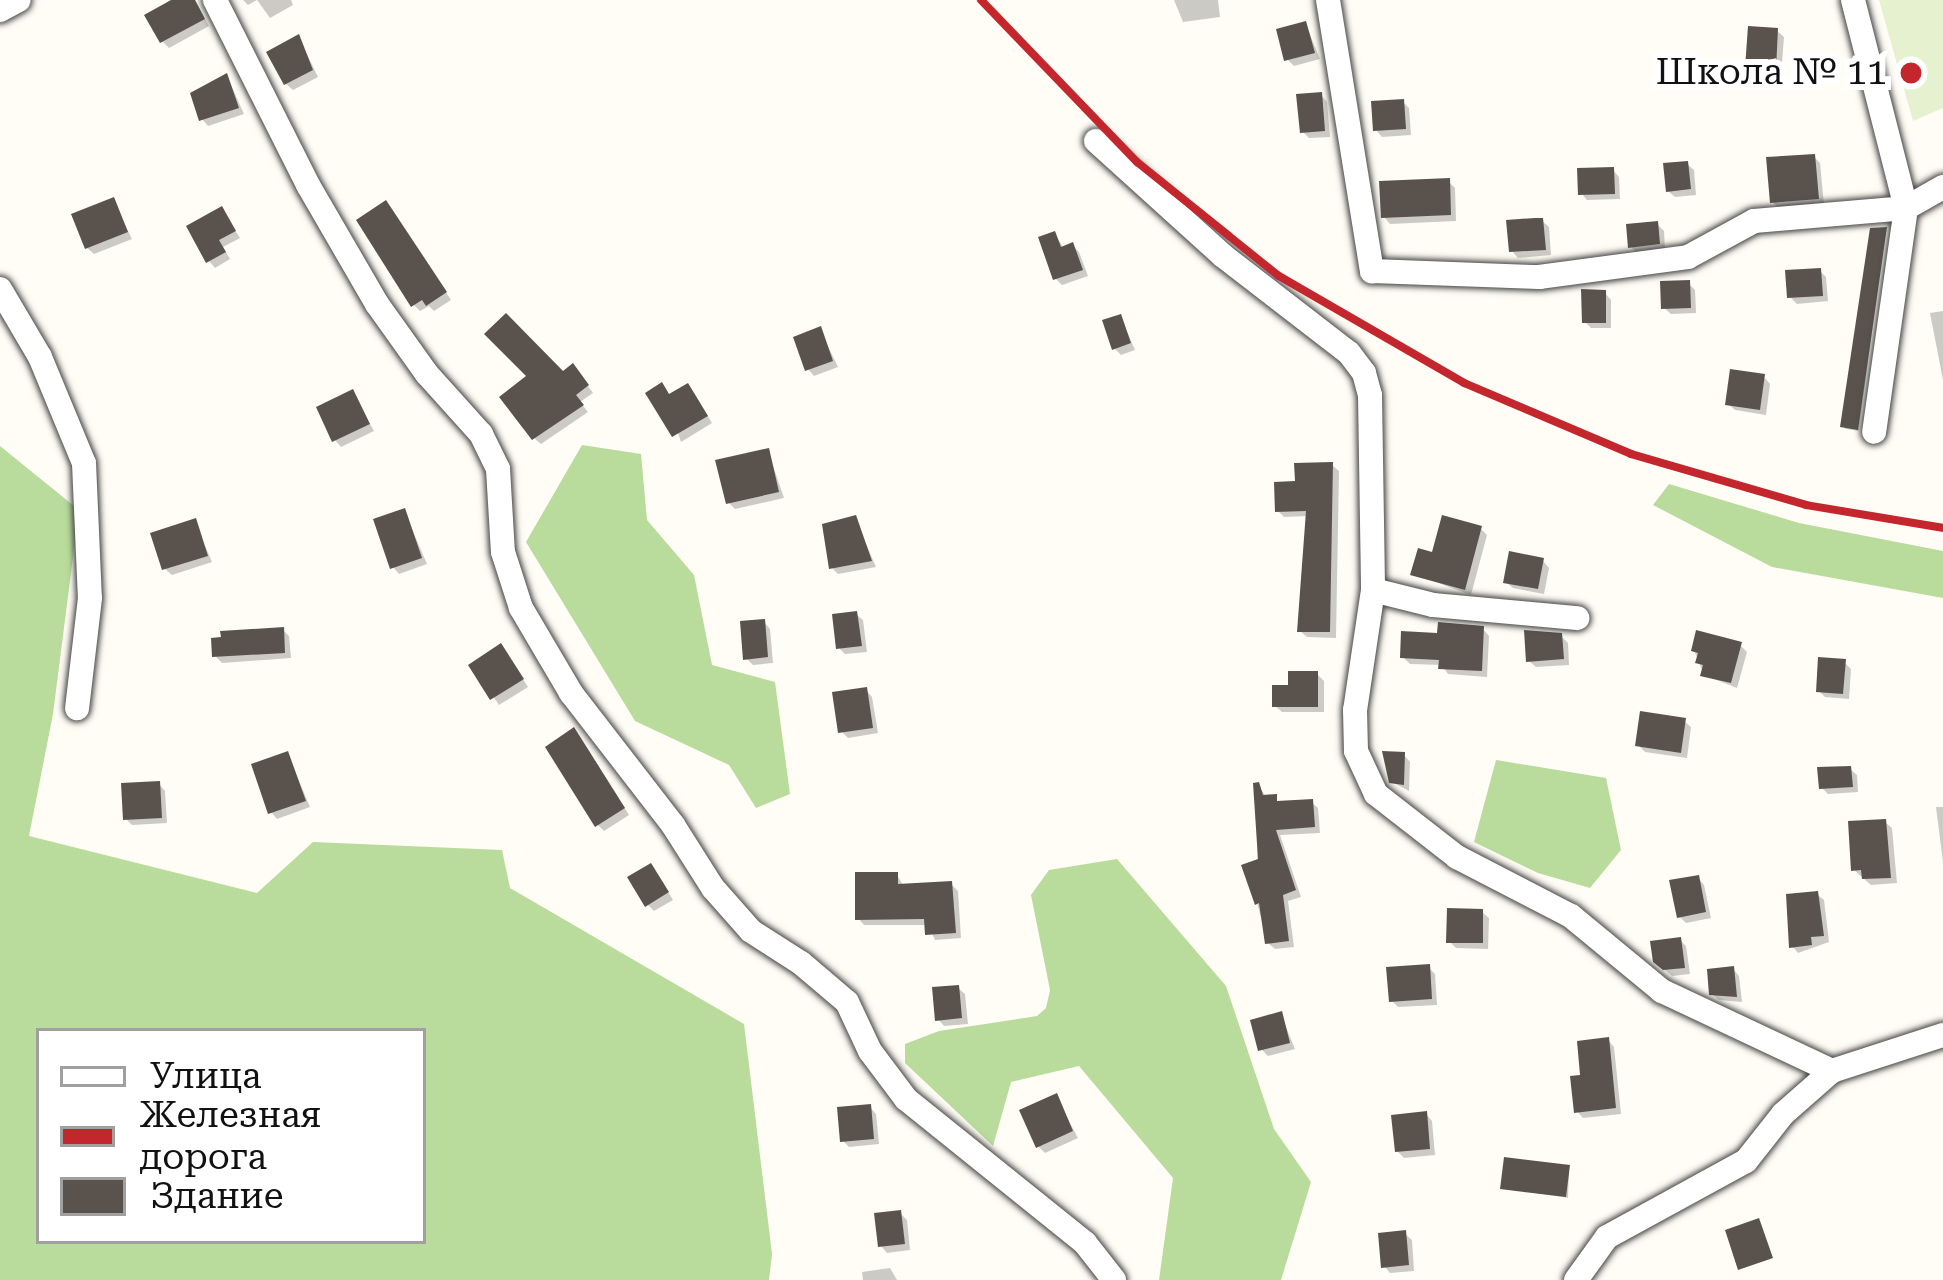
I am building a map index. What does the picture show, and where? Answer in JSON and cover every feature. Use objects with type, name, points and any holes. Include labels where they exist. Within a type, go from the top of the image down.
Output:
[{"type":"street","points":[[0,10],[19,0]]},
{"type":"street","points":[[215,0],[308,185],[376,304],[427,374],[481,434],[498,469],[502,553],[521,608],[571,693],[713,888],[752,931],[802,962],[847,1002],[870,1052],[906,1099],[1084,1243],[1114,1280]]},
{"type":"street","points":[[1328,0],[1372,271],[1539,277],[1688,257],[1754,221],[1906,208],[1943,187]]},
{"type":"street","points":[[1853,0],[1906,208],[1874,432]]},
{"type":"street","points":[[1096,141],[1222,255],[1349,353],[1364,373],[1370,395],[1373,590],[1355,710],[1356,751],[1376,794],[1457,857],[1570,916],[1662,991],[1832,1071]]},
{"type":"street","points":[[0,290],[48,374],[84,463],[90,598],[76,708]]},
{"type":"street","points":[[1373,590],[1433,604],[1577,619]]},
{"type":"street","points":[[1576,1280],[1607,1237],[1746,1161],[1783,1114],[1832,1071],[1943,1035]]},
{"type":"green space","points":[[1879,0],[1943,0],[1943,108],[1913,121]]},
{"type":"green space","points":[[582,445],[641,454],[647,520],[694,575],[712,665],[775,682],[790,794],[756,808],[729,765],[635,721],[526,542]]},
{"type":"green space","points":[[0,446],[79,510],[53,714],[29,836],[257,893],[313,842],[502,850],[510,888],[744,1024],[772,1254],[769,1280],[0,1280]]},
{"type":"green space","points":[[1669,484],[1799,523],[1943,551],[1943,598],[1772,567],[1653,505]]},
{"type":"green space","points":[[1496,760],[1606,778],[1621,850],[1590,888],[1538,873],[1474,842]]},
{"type":"green space","points":[[1117,859],[1226,986],[1274,1129],[1311,1182],[1281,1280],[1159,1280],[1173,1178],[1079,1066],[1011,1082],[993,1146],[905,1063],[905,1044],[939,1031],[1037,1016],[1046,1008],[1050,990],[1031,895],[1049,870]]},
{"type":"building","points":[[171,0],[195,0],[205,19],[160,43],[144,15]]},
{"type":"building","points":[[1306,21],[1315,53],[1284,61],[1276,29]]},
{"type":"building","points":[[1748,26],[1778,28],[1776,70],[1745,68]]},
{"type":"building","points":[[299,34],[313,70],[284,85],[266,52]]},
{"type":"building","points":[[227,73],[239,108],[199,121],[190,93]]},
{"type":"building","points":[[1322,92],[1325,131],[1300,133],[1296,94]]},
{"type":"building","points":[[1404,99],[1406,129],[1373,131],[1371,101]]},
{"type":"building","points":[[1815,154],[1819,199],[1770,203],[1766,157]]},
{"type":"building","points":[[1688,161],[1691,189],[1666,192],[1663,163]]},
{"type":"building","points":[[1614,167],[1615,194],[1578,195],[1577,168]]},
{"type":"building","points":[[1450,178],[1451,215],[1381,218],[1379,181]]},
{"type":"building","points":[[114,197],[128,232],[85,249],[71,214]]},
{"type":"building","points":[[386,200],[447,292],[426,306],[422,300],[411,307],[356,220]]},
{"type":"building","points":[[222,206],[236,231],[219,240],[226,252],[206,263],[186,226]]},
{"type":"building","points":[[1543,218],[1546,250],[1509,252],[1506,220]]},
{"type":"building","points":[[1658,221],[1660,244],[1628,248],[1626,224]]},
{"type":"building","points":[[1887,227],[1858,430],[1840,427],[1870,228]]},
{"type":"building","points":[[1055,231],[1061,247],[1073,242],[1083,270],[1053,280],[1038,237]]},
{"type":"building","points":[[1821,268],[1823,296],[1787,298],[1785,270]]},
{"type":"building","points":[[1690,280],[1691,308],[1661,309],[1660,281]]},
{"type":"building","points":[[1581,289],[1606,290],[1606,323],[1582,323]]},
{"type":"building","points":[[506,313],[563,371],[573,363],[589,385],[576,395],[584,405],[532,440],[499,397],[526,376],[484,334]]},
{"type":"building","points":[[1121,314],[1131,343],[1112,350],[1102,320]]},
{"type":"building","points":[[821,326],[833,361],[805,371],[793,337]]},
{"type":"building","points":[[1730,369],[1765,374],[1760,410],[1725,405]]},
{"type":"building","points":[[662,382],[669,394],[688,383],[708,416],[672,437],[645,393]]},
{"type":"building","points":[[353,389],[370,424],[332,442],[316,407]]},
{"type":"building","points":[[769,448],[779,492],[726,504],[715,460]]},
{"type":"building","points":[[1333,462],[1330,632],[1297,632],[1306,511],[1275,512],[1274,482],[1295,481],[1294,463]]},
{"type":"building","points":[[405,508],[422,558],[390,569],[373,519]]},
{"type":"building","points":[[856,515],[872,561],[829,569],[822,524]]},
{"type":"building","points":[[1442,515],[1482,526],[1465,590],[1410,575],[1418,548],[1432,552]]},
{"type":"building","points":[[196,518],[208,556],[162,570],[150,533]]},
{"type":"building","points":[[1509,551],[1544,558],[1538,589],[1503,583]]},
{"type":"building","points":[[857,611],[862,646],[836,649],[832,614]]},
{"type":"building","points":[[765,619],[768,657],[743,660],[740,621]]},
{"type":"building","points":[[1438,622],[1484,626],[1482,671],[1438,669],[1439,660],[1400,658],[1401,631],[1437,633]]},
{"type":"building","points":[[284,627],[285,653],[212,657],[211,638],[221,637],[220,631]]},
{"type":"building","points":[[1524,630],[1562,633],[1564,659],[1526,662]]},
{"type":"building","points":[[1696,630],[1742,642],[1731,683],[1700,676],[1703,665],[1695,663],[1698,653],[1691,651]]},
{"type":"building","points":[[501,643],[524,679],[490,700],[468,665]]},
{"type":"building","points":[[1818,657],[1846,659],[1843,694],[1816,692]]},
{"type":"building","points":[[1288,671],[1318,671],[1318,707],[1272,707],[1272,685],[1288,685]]},
{"type":"building","points":[[867,687],[873,728],[838,733],[832,692]]},
{"type":"building","points":[[1640,711],[1686,718],[1681,753],[1635,746]]},
{"type":"building","points":[[574,727],[625,808],[595,827],[545,747]]},
{"type":"building","points":[[288,751],[306,801],[268,814],[251,764]]},
{"type":"building","points":[[1382,751],[1405,752],[1404,785],[1389,783]]},
{"type":"building","points":[[1851,766],[1853,787],[1819,789],[1817,767]]},
{"type":"building","points":[[160,781],[162,818],[123,820],[121,783]]},
{"type":"building","points":[[1259,782],[1263,795],[1277,794],[1277,801],[1313,799],[1315,827],[1276,830],[1296,890],[1283,895],[1289,941],[1265,944],[1259,903],[1255,905],[1241,865],[1258,859],[1253,783]]},
{"type":"building","points":[[1886,819],[1891,878],[1862,879],[1861,870],[1851,871],[1848,821]]},
{"type":"building","points":[[651,863],[669,892],[645,907],[627,877]]},
{"type":"building","points":[[855,872],[898,872],[898,884],[952,881],[956,933],[925,935],[924,919],[855,920]]},
{"type":"building","points":[[1699,875],[1706,912],[1677,918],[1669,880]]},
{"type":"building","points":[[1818,891],[1824,936],[1811,937],[1812,945],[1789,948],[1786,894]]},
{"type":"building","points":[[1447,908],[1483,909],[1483,943],[1446,943]]},
{"type":"building","points":[[1681,937],[1685,968],[1663,970],[1653,962],[1650,941]]},
{"type":"building","points":[[1430,964],[1432,999],[1389,1002],[1386,967]]},
{"type":"building","points":[[1734,966],[1737,997],[1709,995],[1707,969]]},
{"type":"building","points":[[959,985],[962,1018],[935,1021],[932,987]]},
{"type":"building","points":[[1282,1011],[1290,1043],[1258,1051],[1250,1020]]},
{"type":"building","points":[[1609,1037],[1616,1108],[1574,1113],[1570,1076],[1580,1075],[1577,1041]]},
{"type":"building","points":[[1057,1093],[1073,1131],[1036,1148],[1019,1110]]},
{"type":"building","points":[[871,1104],[874,1139],[840,1142],[837,1107]]},
{"type":"building","points":[[1427,1111],[1430,1149],[1395,1152],[1391,1115]]},
{"type":"building","points":[[1504,1157],[1570,1165],[1566,1197],[1500,1189]]},
{"type":"building","points":[[901,1210],[905,1244],[878,1247],[874,1213]]},
{"type":"building","points":[[1759,1218],[1773,1258],[1738,1270],[1725,1230]]},
{"type":"building","points":[[1406,1230],[1409,1265],[1381,1268],[1378,1233]]},
{"type":"railway","points":[[981,0],[1137,162],[1279,276],[1464,383],[1631,454],[1806,505],[1943,528]]},
{"type":"place","name":"Школа № 11","points":[[1911,73]]}]
